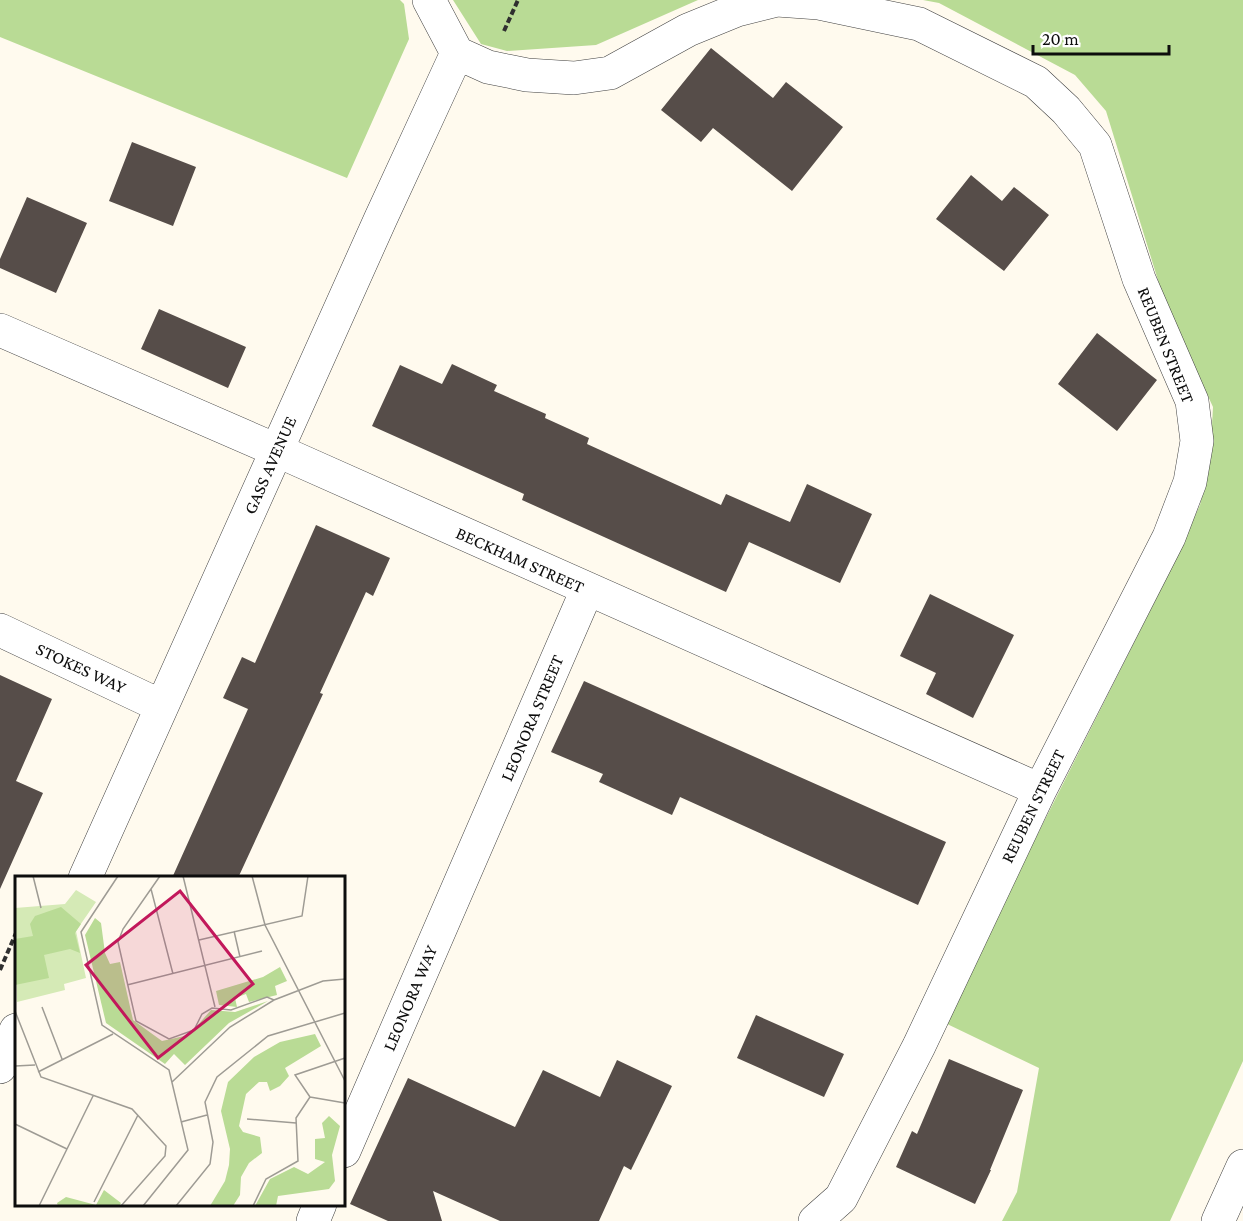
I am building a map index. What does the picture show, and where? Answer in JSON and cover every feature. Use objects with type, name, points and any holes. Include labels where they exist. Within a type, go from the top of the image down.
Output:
[{"type":"street","points":[[429,0],[457,53]]},
{"type":"street","name":"REUBEN STREET","points":[[457,53],[488,67],[527,75],[574,78],[610,73],[688,30],[737,10],[777,0],[819,3],[919,24],[1036,82],[1066,110],[1095,145],[1139,279],[1192,401],[1197,441],[1190,482],[1169,537],[1040,790],[919,1046],[841,1198],[815,1221]]},
{"type":"street","name":"GASS AVENUE","points":[[86,876],[276,450],[457,53]]},
{"type":"street","name":"BECKHAM STREET","points":[[0,330],[276,450],[1040,790]]},
{"type":"street","name":"LEONORA STREET","points":[[476,846],[587,590]]},
{"type":"street","name":"STOKES WAY","points":[[0,630],[162,706]]},
{"type":"street","name":"LEONORA WAY","points":[[345,1149],[476,846]]},
{"type":"street","points":[[0,1066],[15,1032]]},
{"type":"street","points":[[1218,1221],[1243,1166]]},
{"type":"street","points":[[313,1221],[319,1206]]},
{"type":"path","points":[[0,970],[15,935]]},
{"type":"green space","points":[[0,0],[400,0],[404,4],[409,39],[347,178],[0,37]]},
{"type":"green space","points":[[453,0],[698,0],[596,45],[507,51],[481,44]]},
{"type":"green space","points":[[923,0],[1243,0],[1243,1061],[1170,1221],[1002,1221],[1017,1192],[1039,1068],[945,1023],[1158,595],[1200,505],[1210,461],[1213,407],[1165,303],[1106,111],[1075,75],[939,3]]},
{"type":"building","points":[[711,48],[773,98],[786,82],[843,127],[792,191],[713,128],[701,142],[661,110]]},
{"type":"building","points":[[132,142],[196,167],[173,226],[109,201]]},
{"type":"building","points":[[971,175],[1002,201],[1014,187],[1049,215],[1004,271],[936,219]]},
{"type":"building","points":[[27,197],[87,223],[56,293],[0,268],[0,259]]},
{"type":"building","points":[[159,309],[246,347],[228,388],[141,349]]},
{"type":"building","points":[[1097,333],[1157,380],[1117,431],[1058,384]]},
{"type":"building","points":[[452,364],[497,385],[494,391],[546,414],[545,418],[589,438],[587,444],[721,505],[726,494],[790,522],[807,484],[872,514],[840,583],[749,542],[726,592],[522,500],[524,494],[372,426],[400,365],[442,384]]},
{"type":"building","points":[[316,525],[390,558],[373,596],[366,592],[320,693],[323,694],[239,876],[173,876],[248,709],[223,698],[242,657],[255,663]]},
{"type":"building","points":[[930,594],[1014,635],[973,718],[926,694],[936,673],[900,656]]},
{"type":"building","points":[[0,675],[52,699],[16,781],[43,793],[0,889]]},
{"type":"building","points":[[584,681],[946,842],[918,905],[680,797],[672,815],[599,782],[603,774],[551,752]]},
{"type":"building","points":[[756,1015],[844,1054],[824,1097],[737,1058]]},
{"type":"building","points":[[949,1059],[1023,1090],[975,1204],[896,1167],[912,1131],[917,1134]]},
{"type":"building","points":[[617,1060],[672,1086],[631,1170],[624,1166],[599,1221],[500,1221],[433,1191],[442,1221],[388,1221],[350,1204],[408,1078],[515,1127],[543,1070],[600,1097]]}]
